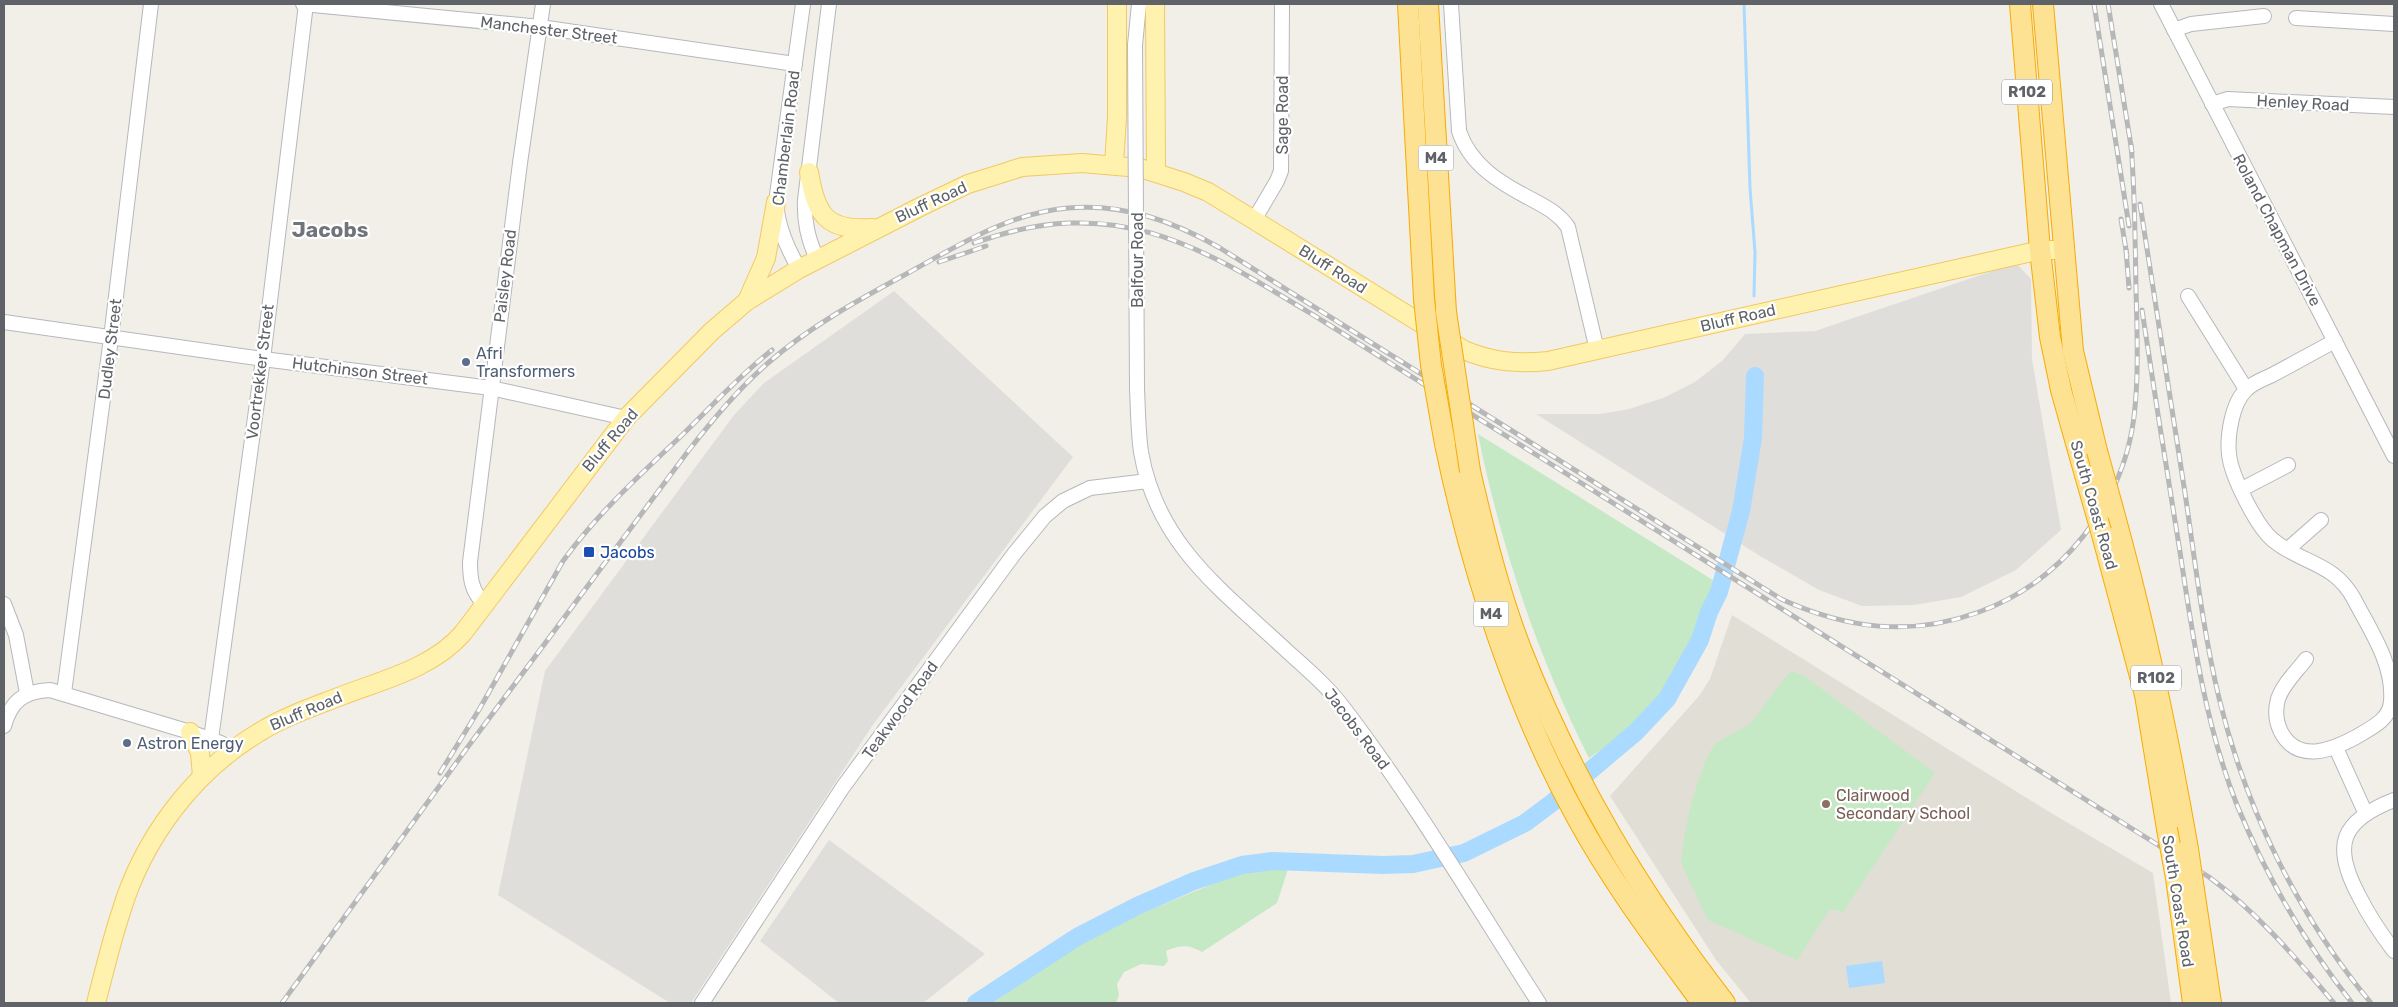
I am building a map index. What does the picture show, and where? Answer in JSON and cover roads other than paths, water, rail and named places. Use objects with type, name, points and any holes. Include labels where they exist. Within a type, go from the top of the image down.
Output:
[{"type":"highway","name":"M4","points":[[1408,4],[1424,299],[1431,365],[1459,509],[1499,640],[1531,721],[1577,819],[1630,905],[1702,1003]]},
{"type":"highway","name":"M4","points":[[1428,4],[1446,312],[1470,471],[1500,589],[1521,648],[1573,767],[1595,808],[1646,894],[1725,1003]]},
{"type":"highway","name":"South Coast Road","points":[[2020,4],[2040,250],[2053,353],[2146,695],[2176,878],[2193,1003]]},
{"type":"highway","name":"South Coast Road","points":[[2042,4],[2073,352],[2097,452],[2135,589],[2163,708],[2188,849],[2211,1003]]},
{"type":"main road","points":[[1114,165],[1117,117],[1117,4]]},
{"type":"main road","points":[[1155,4],[1156,172]]},
{"type":"main road","name":"Bluff Road","points":[[96,1003],[121,911],[135,876],[156,835],[170,814],[202,776],[231,751],[259,732],[291,716],[440,655],[450,647],[484,604],[626,418],[712,332],[747,301],[798,269],[968,184],[1022,168],[1082,163],[1114,165],[1156,172],[1208,192],[1464,350],[1484,358],[1504,362],[1548,361],[2040,250],[2064,250]]},
{"type":"main road","points":[[809,172],[816,206],[826,218],[839,227],[851,230],[879,228]]},
{"type":"main road","points":[[747,301],[766,258],[776,202]]},
{"type":"main road","points":[[190,732],[200,752],[202,776]]},
{"type":"street","name":"Dudley Street","points":[[64,693],[111,338],[152,4]]},
{"type":"street","name":"Manchester Street","points":[[305,4],[540,27],[795,64]]},
{"type":"street","name":"Voortrekker Street","points":[[211,739],[263,359],[305,4]]},
{"type":"street","name":"Paisley Road","points":[[484,604],[475,595],[470,578],[491,388],[543,4]]},
{"type":"street","name":"Chamberlain Road","points":[[798,269],[782,236],[778,222],[776,202],[803,4]]},
{"type":"street","name":"Chamberlain Road","points":[[817,259],[808,240],[804,217],[830,4]]},
{"type":"street","name":"Balfour Road","points":[[1130,4],[1135,41]]},
{"type":"street","name":"Balfour Road","points":[[1139,4],[1135,41],[1137,388],[1141,451],[1148,481]]},
{"type":"street","name":"Sage Road","points":[[1254,220],[1277,181],[1283,158],[1282,4]]},
{"type":"street","points":[[1451,4],[1459,132],[1463,145],[1471,158],[1484,169],[1519,193],[1555,212],[1568,227],[1597,350]]},
{"type":"street","name":"Roland Chapman Drive","points":[[2161,4],[2394,456]]},
{"type":"street","points":[[2174,30],[2191,24],[2264,16]]},
{"type":"street","points":[[2296,18],[2394,24]]},
{"type":"street","name":"Henley Road","points":[[2212,104],[2228,99],[2394,107]]},
{"type":"street","points":[[2188,296],[2246,389]]},
{"type":"street","name":"Hutchinson Street","points":[[4,322],[263,359],[491,388],[626,418]]},
{"type":"street","points":[[2306,659],[2278,698],[2276,718],[2283,736],[2298,749],[2318,752],[2336,748],[2374,727],[2387,714],[2391,702],[2390,677],[2380,650],[2344,582],[2327,569],[2288,549],[2266,533],[2232,466],[2229,442],[2236,408],[2246,389],[2335,341]]},
{"type":"street","points":[[2242,488],[2288,464]]},
{"type":"street","name":"Jacobs Road","points":[[1148,481],[1159,511],[1189,558],[1214,586],[1337,699],[1378,754],[1539,1003]]},
{"type":"street","name":"Teakwood Road","points":[[702,1003],[783,877],[844,787],[1014,554],[1045,516],[1063,501],[1090,488],[1148,481]]},
{"type":"street","points":[[2288,549],[2321,520]]},
{"type":"street","points":[[4,604],[16,635],[26,693]]},
{"type":"street","points":[[4,726],[15,701],[26,693],[50,690],[211,739],[221,743],[231,751]]},
{"type":"street","points":[[2336,748],[2365,812]]},
{"type":"street","points":[[2394,800],[2365,812],[2346,836],[2342,851],[2349,879],[2362,903],[2394,951]]},
{"type":"water","points":[[1882,961],[1885,983],[1849,988],[1846,966]]},
{"type":"waterway","points":[[1744,4],[1750,188],[1755,252],[1754,296]]},
{"type":"waterway","points":[[976,1003],[1077,937],[1137,906],[1194,881],[1242,865],[1273,861],[1383,865],[1413,864],[1464,853],[1525,823],[1553,802],[1636,732],[1667,699],[1700,640],[1709,612],[1719,592],[1741,511],[1753,438],[1755,376]]},
{"type":"railway","points":[[2094,4],[2129,226]]},
{"type":"railway","points":[[2108,4],[2132,152]]},
{"type":"railway","points":[[282,1003],[467,748],[689,450],[726,405],[746,383],[800,337],[835,314],[965,241],[1025,216],[1068,208],[1108,208],[1128,211],[1166,222],[1220,248],[1781,599],[1830,617],[1854,623],[1903,627],[1928,625],[1979,612],[2009,599],[2037,581],[2062,560],[2084,536],[2102,509],[2117,480],[2128,449],[2137,385],[2135,216],[2131,145]]},
{"type":"railway","points":[[2140,204],[2204,622],[2213,673],[2230,740],[2260,821],[2298,897],[2320,934],[2371,1003]]},
{"type":"railway","points":[[2121,219],[2127,256]]},
{"type":"railway","points":[[974,243],[1026,228],[1073,223],[1117,226],[1158,235],[1198,251],[1238,271],[1323,321],[2209,877],[2244,905],[2260,921],[2290,952],[2334,1003]]},
{"type":"railway","points":[[939,262],[986,246]]},
{"type":"railway","points":[[2126,250],[2129,288]]},
{"type":"railway","points":[[2142,310],[2195,648],[2216,743],[2237,805],[2274,883],[2318,957],[2352,1003]]},
{"type":"railway","points":[[440,773],[480,708],[563,561],[576,544],[604,511],[634,481],[737,381],[772,350]]},
{"type":"place","name":"Afri Transformers","points":[[466,362]]},
{"type":"place","name":"Jacobs","points":[[589,552]]},
{"type":"place","name":"Astron Energy","points":[[127,743]]},
{"type":"place","name":"Clairwood Secondary School","points":[[1826,804]]},
{"type":"district","name":"Jacobs","points":[[330,229]]}]
